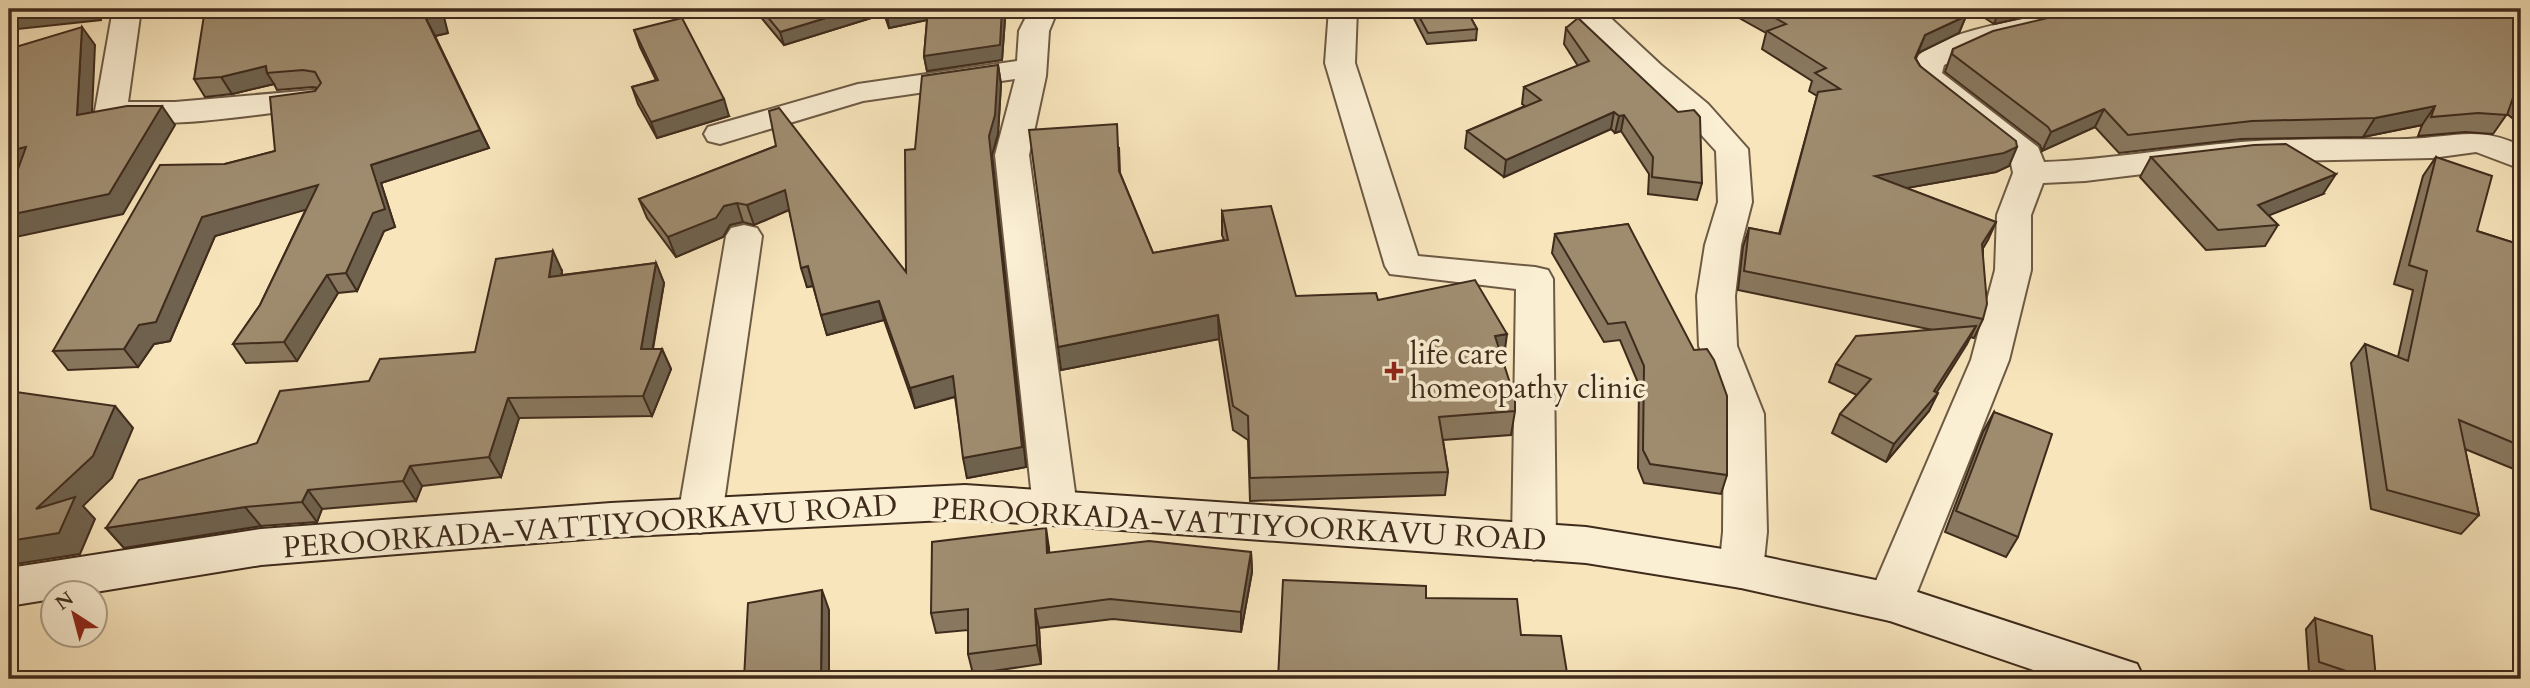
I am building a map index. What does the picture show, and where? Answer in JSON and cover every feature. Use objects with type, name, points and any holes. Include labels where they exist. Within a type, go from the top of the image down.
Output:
[{"type":"street","points":[[127,9],[111,111],[175,112],[313,99]]},
{"type":"street","points":[[1044,9],[1034,31],[1032,68],[1012,155],[1055,507]]},
{"type":"street","points":[[1343,9],[1340,63],[1403,266],[1535,279],[1534,542]]},
{"type":"street","points":[[1585,9],[1650,72],[1697,111],[1732,149],[1735,202],[1724,245],[1716,296],[1718,346],[1744,414],[1745,533],[1741,569]]},
{"type":"street","points":[[1890,602],[1990,360],[2012,270],[2014,215],[2030,173],[2026,153],[1926,75],[1930,61],[1945,51],[1972,25],[2022,29],[2102,9]]},
{"type":"street","points":[[719,134],[858,93],[1032,68]]},
{"type":"street","points":[[2030,173],[2085,172],[2242,152],[2432,148],[2476,142],[2493,145],[2521,159]]},
{"type":"street","points":[[700,516],[744,236]]},
{"type":"street","name":"PEROORKADA-VATTIYOORKAVU ROAD","points":[[9,587],[261,547],[700,516],[965,502],[1586,545],[1741,569],[1890,602],[2120,679]]},
{"type":"building","points":[[9,9],[49,9],[9,13]]},
{"type":"building","points":[[205,9],[439,9],[440,15],[426,19],[480,130],[371,165],[385,209],[373,213],[346,273],[327,275],[284,342],[233,344],[260,305],[318,185],[202,217],[156,322],[139,325],[124,349],[53,351],[160,165],[225,164],[275,151],[270,97],[315,91],[321,83],[315,72],[303,70],[267,73],[266,66],[221,77],[194,79]]},
{"type":"building","points":[[761,9],[855,9],[780,32]]},
{"type":"building","points":[[884,9],[916,9],[887,15]]},
{"type":"building","points":[[928,9],[1002,9],[1000,45],[924,56]]},
{"type":"building","points":[[1415,9],[1466,9],[1477,29],[1428,33]]},
{"type":"building","points":[[1759,9],[1957,9],[1966,16],[1925,35],[1915,58],[1920,66],[2016,141],[2017,147],[2004,153],[1875,176],[1996,222],[1982,244],[1987,304],[1983,319],[1744,271],[1749,228],[1780,234],[1818,92],[1840,89],[1815,73],[1826,68],[1767,31],[1786,24]]},
{"type":"building","points":[[2085,9],[2521,9],[2521,96],[2515,92],[2507,115],[2478,113],[2431,117],[2435,106],[2375,118],[2252,121],[2128,135],[2104,109],[2051,132],[1952,54],[1953,49],[1993,31]]},
{"type":"building","points":[[682,18],[724,99],[651,122],[632,87],[658,80],[634,30]]},
{"type":"building","points":[[1578,18],[1678,112],[1694,110],[1700,117],[1702,183],[1652,177],[1653,157],[1624,115],[1619,116],[1614,112],[1506,160],[1467,131],[1541,100],[1524,87],[1589,61],[1566,28]]},
{"type":"building","points":[[82,27],[77,115],[127,106],[162,106],[109,194],[9,215],[9,194],[26,147],[13,150],[15,144],[9,145],[9,49]]},
{"type":"building","points":[[998,65],[995,115],[989,136],[1022,447],[963,458],[953,376],[910,388],[879,301],[821,315],[808,266],[801,268],[785,190],[747,205],[737,203],[724,206],[716,218],[668,237],[639,199],[776,146],[769,111],[779,108],[906,272],[905,150],[915,149],[922,76]]},
{"type":"building","points":[[1117,124],[1119,171],[1153,253],[1228,240],[1222,211],[1271,206],[1296,296],[1376,293],[1378,300],[1475,280],[1507,334],[1495,336],[1515,399],[1515,411],[1439,417],[1448,472],[1250,478],[1248,416],[1233,406],[1218,315],[1058,347],[1029,130]]},
{"type":"building","points":[[2286,144],[2336,174],[2258,205],[2278,225],[2218,230],[2151,157],[2254,145]]},
{"type":"building","points":[[2436,157],[2492,176],[2477,231],[2521,245],[2521,446],[2459,420],[2479,515],[2387,490],[2365,344],[2408,361],[2427,271],[2409,265]]},
{"type":"building","points":[[1628,224],[1694,350],[1707,349],[1714,360],[1727,396],[1727,475],[1650,464],[1643,450],[1644,366],[1625,322],[1608,324],[1555,234]]},
{"type":"building","points":[[553,251],[549,277],[656,263],[641,349],[662,349],[643,396],[508,398],[489,457],[410,466],[403,481],[308,490],[302,502],[245,507],[106,528],[139,480],[257,443],[280,391],[369,381],[380,359],[475,352],[496,259]]},
{"type":"building","points":[[1976,326],[1934,391],[1938,393],[1894,444],[1840,414],[1871,379],[1836,364],[1856,336]]},
{"type":"building","points":[[9,391],[115,406],[93,456],[36,509],[75,497],[59,533],[9,541]]},
{"type":"building","points":[[1994,412],[2052,434],[2018,537],[1956,511]]},
{"type":"building","points":[[1046,528],[1047,553],[1149,541],[1251,552],[1241,612],[1110,599],[1035,609],[1037,645],[968,654],[968,609],[931,613],[932,542]]},
{"type":"building","points":[[1283,580],[1426,586],[1426,598],[1517,599],[1521,635],[1561,636],[1568,679],[1278,679]]},
{"type":"building","points":[[822,590],[821,679],[744,679],[748,603]]},
{"type":"building","points":[[2315,618],[2372,636],[2376,679],[2319,662]]},
{"type":"place","name":"life care homeopathy clinic","points":[[1394,371]]}]
